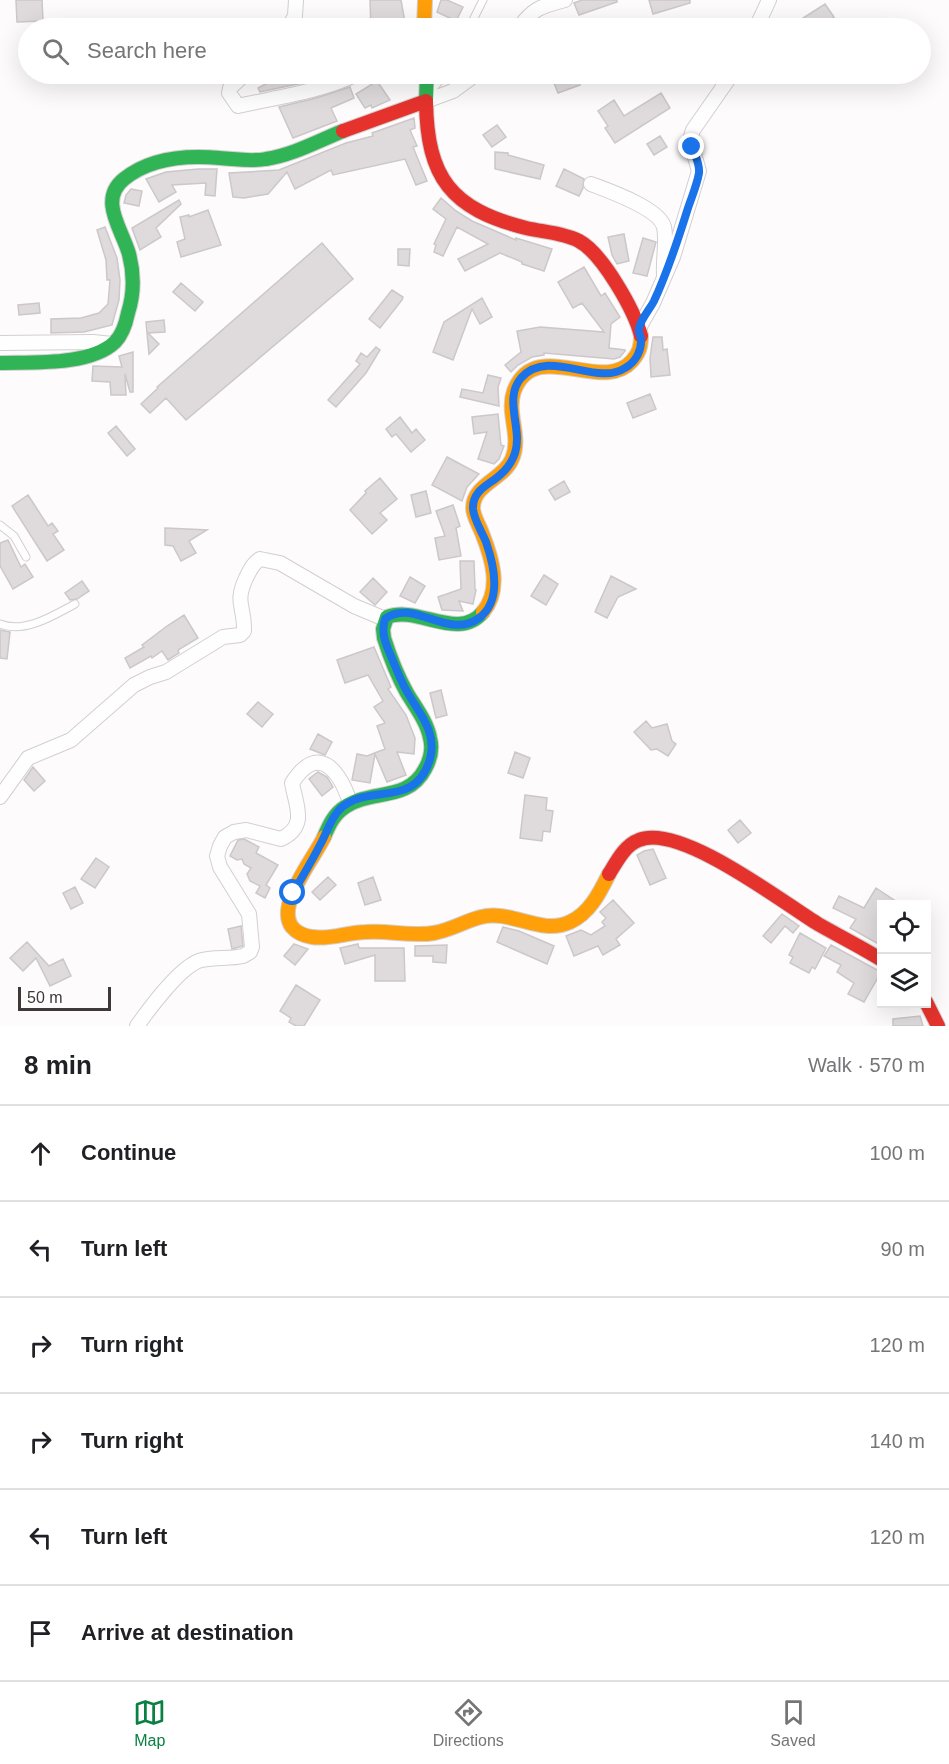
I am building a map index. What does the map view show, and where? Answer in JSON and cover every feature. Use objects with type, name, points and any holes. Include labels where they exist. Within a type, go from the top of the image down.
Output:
[{"type":"street","points":[[294,18],[296,0]]},
{"type":"street","points":[[424,18],[425,0]]},
{"type":"street","points":[[527,18],[539,7],[565,0]]},
{"type":"street","points":[[761,18],[769,0]]},
{"type":"street","points":[[234,84],[229,93],[238,105],[333,84]]},
{"type":"street","points":[[427,84],[428,142],[439,170],[452,192],[493,217],[571,237],[592,249],[599,257],[639,328],[640,348],[637,356],[627,367],[613,373],[547,366],[537,368],[520,380],[513,403],[517,445],[514,456],[509,466],[483,487],[476,496],[473,507],[487,545],[494,574],[495,586],[487,610],[479,618],[465,625],[434,621],[402,611],[391,614],[385,619],[383,638],[404,686],[425,721],[431,736],[432,748],[426,768],[415,785],[393,794],[350,802],[331,820],[288,904],[291,924],[301,934],[329,937],[363,931],[434,933],[480,916],[501,914],[546,928],[567,924],[579,918],[596,900],[623,850],[640,838],[654,837],[672,840],[691,847],[746,877],[813,921],[877,957]]},
{"type":"street","points":[[0,363],[57,360],[96,352],[118,339],[123,331],[133,294],[126,240],[112,212],[112,192],[122,180],[151,164],[190,157],[246,161],[274,158],[426,98],[453,91],[462,84]]},
{"type":"street","points":[[639,328],[653,303],[673,257],[699,171],[690,140],[693,130],[725,84]]},
{"type":"street","points":[[591,184],[641,206],[661,219],[664,228],[665,277]]},
{"type":"street","points":[[0,343],[93,342],[112,344]]},
{"type":"street","points":[[0,797],[28,758],[71,741],[134,685],[166,672],[224,638],[240,635],[244,631],[244,624],[239,593],[254,562],[260,559],[280,563],[354,606],[385,619]]},
{"type":"street","points":[[137,1026],[158,998],[190,965],[198,960],[243,956],[250,952],[252,947],[249,914],[220,867],[217,856],[225,837],[234,832],[246,830],[281,839],[290,835],[299,818],[292,783],[301,769],[312,762],[322,763],[334,771],[345,787],[350,802]]},
{"type":"street","points":[[930,1008],[938,1026]]},
{"type":"lane","points":[[474,18],[483,0]]},
{"type":"lane","points":[[426,98],[439,84]]},
{"type":"lane","points":[[0,525],[14,536],[26,557]]},
{"type":"lane","points":[[0,624],[23,625],[45,620],[75,604]]},
{"type":"building","points":[[16,0],[42,0],[43,18],[18,18],[17,22]]},
{"type":"building","points":[[370,0],[401,0],[404,18],[371,18]]},
{"type":"building","points":[[441,0],[447,0],[463,7],[458,18],[450,18],[437,12]]},
{"type":"building","points":[[582,0],[617,0],[617,2],[579,15],[574,3]]},
{"type":"building","points":[[649,0],[690,0],[690,3],[653,14]]},
{"type":"building","points":[[825,4],[834,17],[832,18],[803,18]]},
{"type":"building","points":[[265,84],[298,84],[260,92],[258,88]]},
{"type":"building","points":[[372,84],[379,84],[390,100],[372,108],[371,105],[365,108],[356,94]]},
{"type":"building","points":[[554,84],[580,84],[580,85],[558,93]]},
{"type":"building","points":[[350,87],[354,98],[331,108],[337,121],[293,138],[279,107]]},
{"type":"building","points":[[661,93],[670,108],[615,143],[598,111],[614,100],[624,116]]},
{"type":"building","points":[[414,118],[415,128],[410,130],[417,146],[413,147],[427,181],[416,185],[405,159],[333,175],[331,170],[295,189],[287,172],[268,194],[244,198],[233,197],[229,173],[279,170],[346,143],[373,136],[372,133]]},
{"type":"building","points":[[497,125],[506,137],[492,147],[483,135]]},
{"type":"building","points":[[660,136],[667,147],[654,155],[647,144]]},
{"type":"building","points":[[495,152],[508,153],[508,155],[544,165],[540,179],[495,169]]},
{"type":"building","points":[[217,169],[215,196],[205,195],[206,183],[172,185],[176,192],[159,202],[146,179],[166,172]]},
{"type":"building","points":[[564,169],[584,179],[579,196],[556,186]]},
{"type":"building","points":[[131,189],[142,191],[139,206],[124,203]]},
{"type":"building","points":[[441,198],[472,221],[516,240],[516,238],[552,249],[544,271],[522,264],[500,253],[465,271],[458,259],[488,244],[457,227],[443,256],[434,252],[436,245],[434,244],[446,219],[433,209]]},
{"type":"building","points":[[179,200],[181,204],[156,228],[161,237],[140,250],[132,228]]},
{"type":"building","points":[[208,210],[221,245],[181,257],[177,242],[185,239],[180,217],[189,215],[189,217]]},
{"type":"building","points":[[105,227],[117,258],[120,280],[119,300],[112,325],[84,332],[51,333],[51,319],[81,318],[99,313],[108,304],[110,280],[107,280],[106,260],[97,230]]},
{"type":"building","points":[[624,234],[629,261],[617,264],[612,255],[608,237]]},
{"type":"building","points":[[643,238],[656,242],[647,276],[633,273]]},
{"type":"building","points":[[322,243],[353,279],[186,420],[166,398],[150,413],[141,404],[157,387]]},
{"type":"building","points":[[398,249],[410,249],[409,266],[398,265]]},
{"type":"building","points":[[584,267],[601,296],[605,293],[620,317],[611,324],[609,348],[625,351],[620,357],[614,359],[544,353],[544,355],[532,357],[518,365],[511,372],[505,365],[521,352],[517,331],[540,327],[604,332],[582,303],[573,308],[558,282]]},
{"type":"building","points":[[181,283],[203,302],[195,311],[173,292]]},
{"type":"building","points":[[392,290],[403,297],[380,328],[369,319]]},
{"type":"building","points":[[482,298],[492,317],[480,324],[472,309],[453,360],[433,352],[444,322]]},
{"type":"building","points":[[39,303],[40,313],[19,315],[18,305]]},
{"type":"building","points":[[164,320],[165,332],[148,333],[159,344],[149,354],[146,322]]},
{"type":"building","points":[[653,337],[662,337],[663,350],[667,349],[670,375],[651,377],[650,358]]},
{"type":"building","points":[[376,347],[380,350],[366,373],[336,407],[328,400],[360,364],[356,361],[361,353],[367,357]]},
{"type":"building","points":[[133,352],[133,392],[130,392],[125,374],[126,395],[111,395],[110,382],[92,381],[93,366],[122,367],[119,356]]},
{"type":"building","points":[[488,375],[501,378],[498,387],[499,406],[460,397],[462,389],[483,393]]},
{"type":"building","points":[[650,394],[656,409],[633,418],[627,403]]},
{"type":"building","points":[[498,414],[501,445],[504,446],[499,459],[494,464],[478,459],[487,432],[474,434],[472,417]]},
{"type":"building","points":[[400,417],[412,433],[416,429],[425,440],[411,452],[396,434],[392,437],[386,429]]},
{"type":"building","points":[[116,426],[135,449],[127,456],[108,433]]},
{"type":"building","points":[[447,457],[479,474],[467,487],[462,501],[432,485]]},
{"type":"building","points":[[380,478],[397,499],[380,513],[387,520],[372,534],[350,510],[366,493],[365,491]]},
{"type":"building","points":[[564,481],[570,492],[555,500],[549,490]]},
{"type":"building","points":[[426,491],[431,513],[416,517],[411,495]]},
{"type":"building","points":[[28,495],[48,526],[52,523],[58,531],[53,534],[64,550],[47,561],[12,506]]},
{"type":"building","points":[[453,505],[460,526],[456,528],[461,556],[439,560],[435,538],[445,536],[436,511]]},
{"type":"building","points":[[165,528],[207,530],[189,541],[196,553],[181,561],[173,546],[165,545]]},
{"type":"building","points":[[8,540],[21,567],[25,564],[33,577],[13,589],[0,566],[0,543]]},
{"type":"building","points":[[460,561],[474,561],[476,590],[473,604],[459,601],[463,611],[442,610],[438,597],[461,589]]},
{"type":"building","points":[[544,575],[558,584],[546,605],[531,596]]},
{"type":"building","points":[[611,576],[636,589],[618,597],[607,618],[595,612]]},
{"type":"building","points":[[410,577],[425,586],[415,603],[400,596]]},
{"type":"building","points":[[373,578],[387,592],[375,605],[360,592]]},
{"type":"building","points":[[82,581],[89,591],[77,599],[70,600],[65,593]]},
{"type":"building","points":[[184,615],[198,638],[178,650],[179,653],[168,660],[162,651],[130,668],[125,658],[144,647],[142,645]]},
{"type":"building","points":[[0,630],[10,632],[7,659],[0,658]]},
{"type":"building","points":[[374,647],[391,687],[388,689],[406,715],[415,738],[414,754],[397,752],[406,775],[387,782],[375,754],[370,783],[352,780],[357,754],[367,756],[385,749],[377,726],[385,723],[374,707],[383,701],[368,675],[345,683],[337,660]]},
{"type":"building","points":[[441,690],[447,715],[436,718],[430,693]]},
{"type":"building","points":[[258,702],[273,714],[262,727],[247,714]]},
{"type":"building","points":[[646,721],[652,728],[667,724],[672,741],[676,744],[668,756],[657,749],[651,750],[634,732]]},
{"type":"building","points":[[318,734],[332,742],[325,755],[310,749]]},
{"type":"building","points":[[515,752],[530,758],[523,778],[508,773]]},
{"type":"building","points":[[33,767],[45,781],[34,791],[24,780]]},
{"type":"building","points":[[318,772],[327,777],[333,787],[322,796],[309,779]]},
{"type":"building","points":[[525,795],[547,798],[546,810],[553,811],[550,832],[543,831],[542,841],[520,838]]},
{"type":"building","points":[[740,820],[751,833],[738,843],[728,830]]},
{"type":"building","points":[[244,839],[259,847],[256,853],[278,865],[266,885],[270,888],[265,898],[256,893],[260,886],[250,881],[247,874],[251,868],[244,864],[242,859],[237,860],[230,856],[238,840]]},
{"type":"building","points":[[653,849],[666,878],[650,885],[637,855]]},
{"type":"building","points":[[96,858],[109,867],[95,888],[81,879]]},
{"type":"building","points":[[328,877],[336,885],[320,900],[312,892]]},
{"type":"building","points":[[373,877],[381,900],[365,905],[358,883]]},
{"type":"building","points":[[75,887],[83,903],[71,909],[63,893]]},
{"type":"building","points":[[876,888],[894,900],[877,900],[877,943],[850,928],[856,919],[833,908],[839,896],[864,908]]},
{"type":"building","points":[[613,900],[634,923],[616,939],[620,945],[603,955],[598,946],[574,956],[566,936],[581,930],[591,935],[605,926],[602,922],[606,918],[600,912]]},
{"type":"building","points":[[782,914],[799,926],[793,933],[785,926],[771,943],[763,936]]},
{"type":"building","points":[[241,926],[243,946],[232,949],[228,929]]},
{"type":"building","points":[[503,927],[519,931],[554,946],[547,964],[497,942]]},
{"type":"building","points":[[800,933],[826,948],[815,969],[812,967],[809,973],[790,963],[793,957],[789,955]]},
{"type":"building","points":[[27,942],[49,966],[63,959],[71,976],[50,986],[36,958],[23,971],[10,958]]},
{"type":"building","points":[[294,944],[308,949],[295,965],[284,956]]},
{"type":"building","points":[[358,944],[359,948],[404,948],[405,981],[375,981],[375,955],[345,964],[340,948]]},
{"type":"building","points":[[447,945],[446,963],[433,962],[433,956],[415,956],[415,946]]},
{"type":"building","points":[[831,945],[877,970],[877,979],[864,1002],[848,994],[854,983],[837,972],[841,965],[824,956]]},
{"type":"building","points":[[296,985],[320,1000],[304,1026],[296,1026],[289,1022],[291,1018],[280,1011]]},
{"type":"building","points":[[920,1016],[923,1026],[893,1026],[893,1019]]},
{"type":"traffic: fast","points":[[426,101],[427,84]]},
{"type":"traffic: fast","points":[[0,363],[76,359],[104,350],[118,339],[124,328],[132,291],[129,254],[112,205],[116,187],[124,179],[146,166],[170,159],[208,157],[255,160],[276,157],[343,131]]},
{"type":"traffic: fast","points":[[324,837],[332,820],[345,807],[366,798],[399,791],[409,786],[418,779],[430,758],[429,732],[400,680],[384,638],[383,629],[387,617],[412,615],[450,624],[462,624],[473,620],[483,612]]},
{"type":"traffic: slow","points":[[424,18],[425,0]]},
{"type":"traffic: slow","points":[[483,612],[489,603],[494,583],[492,563],[475,517],[474,500],[483,487],[503,472],[515,451],[512,408],[514,391],[524,375],[537,368],[553,366],[587,371],[619,370],[632,361],[636,355],[640,347],[641,336]]},
{"type":"traffic: slow","points":[[324,837],[298,881],[289,906],[288,918],[292,927],[301,934],[312,937],[359,932],[434,933],[492,915],[548,926],[559,925],[570,922],[589,908],[609,874]]},
{"type":"traffic: jam","points":[[343,131],[426,101],[432,151],[438,170],[448,186],[462,200],[479,211],[500,220],[579,241],[598,257],[607,270],[625,298],[641,336]]},
{"type":"traffic: jam","points":[[609,874],[625,850],[634,842],[657,838],[679,843],[730,867],[818,924],[877,957]]},
{"type":"traffic: jam","points":[[929,1008],[938,1026]]},
{"type":"route","points":[[293,893],[331,820],[340,810],[350,802],[406,790],[415,785],[423,774],[432,748],[431,736],[425,721],[404,686],[383,638],[385,619],[391,614],[402,611],[434,621],[465,625],[479,618],[487,610],[495,586],[494,574],[487,545],[473,507],[476,496],[483,487],[499,476],[509,466],[514,456],[517,445],[513,403],[515,391],[520,380],[537,368],[566,367],[613,373],[633,362],[640,348],[639,328],[653,303],[673,257],[699,171],[692,147]]}]
